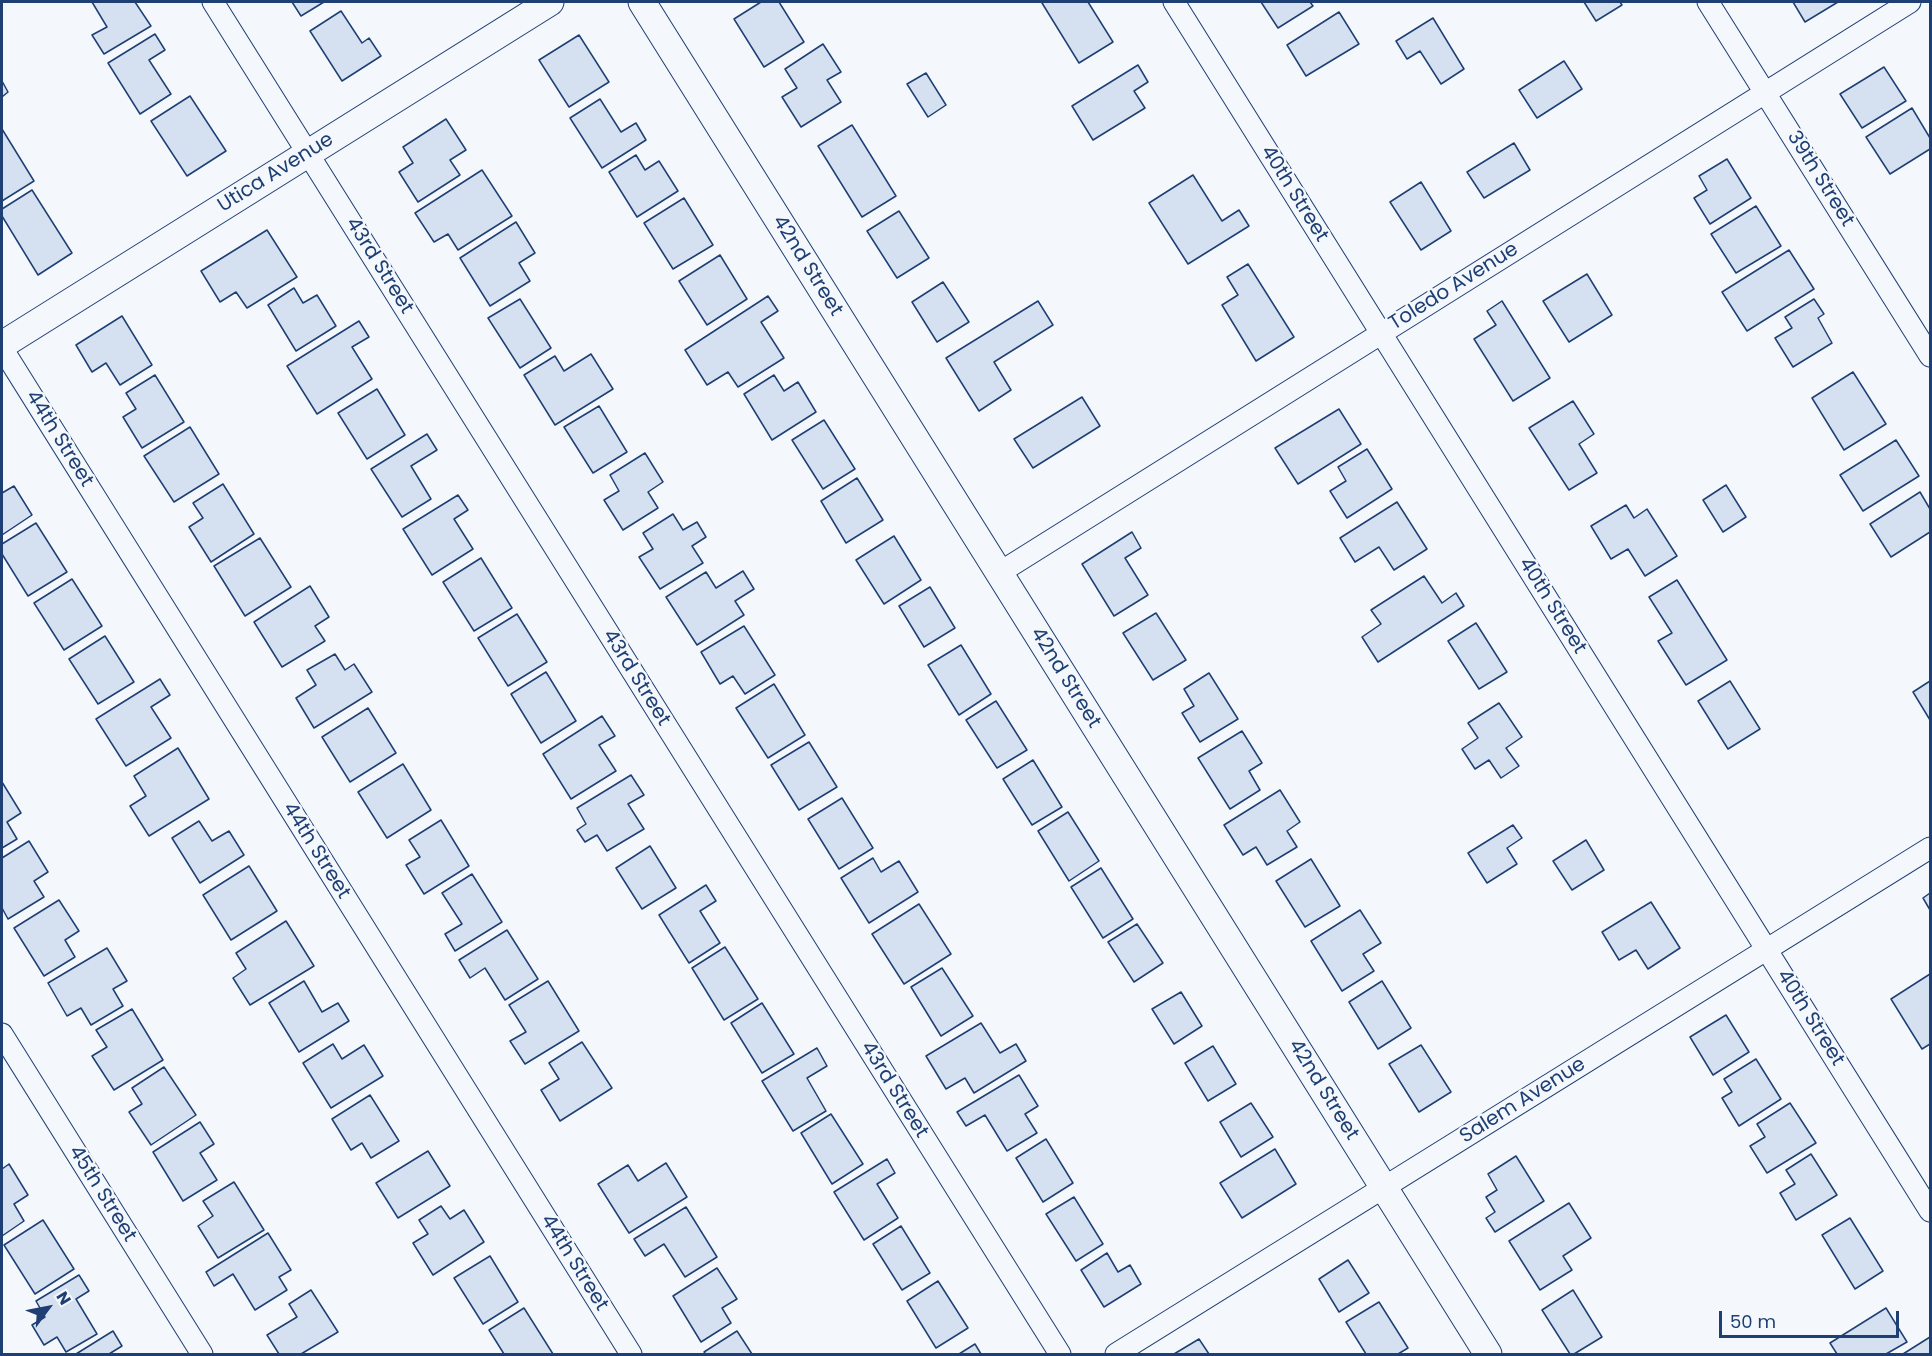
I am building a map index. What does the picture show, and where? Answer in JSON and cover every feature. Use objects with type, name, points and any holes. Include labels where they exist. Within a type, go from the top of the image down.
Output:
[{"type":"street","name":"43rd Street","points":[[213,2],[1060,1354]]},
{"type":"street","name":"Utica Avenue","points":[[2,346],[550,2]]},
{"type":"street","name":"42nd Street","points":[[642,2],[1488,1354]]},
{"type":"street","name":"40th Street","points":[[1174,2],[1930,1211]]},
{"type":"street","name":"39th Street","points":[[1708,2],[1930,356]]},
{"type":"street","name":"Toledo Avenue","points":[[999,573],[1910,2]]},
{"type":"street","name":"44th Street","points":[[2,346],[631,1354]]},
{"type":"street","name":"Salem Avenue","points":[[1116,1354],[1930,848]]},
{"type":"street","name":"45th Street","points":[[2,1034],[202,1354]]},
{"type":"building","points":[[92,2],[135,2],[151,26],[104,54],[92,35],[107,27]]},
{"type":"building","points":[[292,2],[324,2],[301,16]]},
{"type":"building","points":[[761,2],[779,2],[804,42],[764,67],[734,19]]},
{"type":"building","points":[[1088,2],[1113,42],[1079,63],[1042,3]]},
{"type":"building","points":[[1261,2],[1310,2],[1313,6],[1278,28]]},
{"type":"building","points":[[1584,2],[1620,2],[1622,5],[1596,21]]},
{"type":"building","points":[[1793,2],[1838,2],[1805,22]]},
{"type":"building","points":[[341,11],[362,43],[369,38],[381,56],[342,81],[310,31]]},
{"type":"building","points":[[1339,12],[1359,44],[1306,76],[1287,45]]},
{"type":"building","points":[[1433,18],[1464,69],[1441,84],[1420,51],[1407,59],[1396,41]]},
{"type":"building","points":[[155,34],[165,50],[149,60],[171,94],[140,114],[108,63]]},
{"type":"building","points":[[579,35],[609,82],[569,107],[539,60]]},
{"type":"building","points":[[823,44],[841,72],[827,80],[841,102],[801,127],[782,97],[797,88],[785,69]]},
{"type":"building","points":[[1564,61],[1582,89],[1537,118],[1519,90]]},
{"type":"building","points":[[1138,65],[1148,82],[1134,91],[1145,108],[1093,140],[1072,106]]},
{"type":"building","points":[[1884,67],[1906,101],[1862,128],[1840,94]]},
{"type":"building","points":[[926,73],[946,105],[928,117],[907,84]]},
{"type":"building","points":[[2,81],[8,92],[2,97]]},
{"type":"building","points":[[190,96],[226,151],[187,176],[151,121]]},
{"type":"building","points":[[600,99],[621,132],[636,123],[646,140],[602,168],[570,118]]},
{"type":"building","points":[[1912,108],[1930,138],[1930,149],[1890,174],[1866,137]]},
{"type":"building","points":[[446,119],[466,150],[450,160],[460,175],[418,202],[399,172],[413,163],[403,147]]},
{"type":"building","points":[[852,125],[896,196],[862,217],[818,146]]},
{"type":"building","points":[[2,129],[34,181],[2,201]]},
{"type":"building","points":[[1514,143],[1530,170],[1484,198],[1467,172]]},
{"type":"building","points":[[636,155],[645,170],[659,161],[678,191],[637,217],[609,172]]},
{"type":"building","points":[[1727,159],[1751,198],[1710,224],[1694,198],[1707,190],[1699,176]]},
{"type":"building","points":[[482,170],[512,216],[458,250],[448,234],[434,242],[415,213]]},
{"type":"building","points":[[1193,175],[1222,221],[1239,210],[1249,226],[1188,264],[1149,203]]},
{"type":"building","points":[[1421,182],[1451,231],[1421,250],[1390,202]]},
{"type":"building","points":[[32,190],[72,253],[38,275],[2,216],[2,209]]},
{"type":"building","points":[[684,198],[713,245],[673,269],[644,223]]},
{"type":"building","points":[[1756,206],[1781,246],[1736,273],[1711,234]]},
{"type":"building","points":[[899,211],[929,258],[897,278],[867,231]]},
{"type":"building","points":[[516,222],[535,253],[519,263],[530,281],[490,306],[460,258]]},
{"type":"building","points":[[267,230],[297,277],[247,308],[236,292],[220,302],[201,271]]},
{"type":"building","points":[[1789,250],[1814,289],[1747,331],[1722,292]]},
{"type":"building","points":[[720,255],[747,299],[707,325],[679,281]]},
{"type":"building","points":[[1248,264],[1294,337],[1256,361],[1222,305],[1238,295],[1227,277]]},
{"type":"building","points":[[1587,274],[1612,315],[1569,342],[1543,301]]},
{"type":"building","points":[[943,282],[969,322],[937,342],[912,302]]},
{"type":"building","points":[[294,288],[303,303],[317,295],[336,326],[296,351],[268,305]]},
{"type":"building","points":[[768,296],[778,311],[761,322],[784,358],[738,387],[728,372],[707,385],[685,350]]},
{"type":"building","points":[[520,299],[551,348],[520,368],[488,318]]},
{"type":"building","points":[[1814,299],[1824,314],[1818,318],[1832,343],[1793,367],[1775,338],[1792,328],[1785,317]]},
{"type":"building","points":[[1038,301],[1053,325],[994,362],[1011,390],[979,411],[946,358]]},
{"type":"building","points":[[1502,301],[1550,378],[1513,401],[1474,339],[1496,325],[1487,311]]},
{"type":"building","points":[[122,316],[152,365],[120,385],[106,363],[92,372],[76,345]]},
{"type":"building","points":[[359,321],[369,337],[352,347],[372,379],[317,414],[287,366]]},
{"type":"building","points":[[591,354],[613,389],[555,425],[524,375],[555,356],[564,371]]},
{"type":"building","points":[[1853,372],[1886,424],[1844,450],[1812,398]]},
{"type":"building","points":[[155,375],[184,422],[142,448],[123,417],[136,409],[126,393]]},
{"type":"building","points":[[774,375],[784,391],[798,382],[816,412],[772,440],[744,394]]},
{"type":"building","points":[[377,389],[405,435],[367,459],[338,413]]},
{"type":"building","points":[[1082,397],[1100,426],[1033,468],[1014,439]]},
{"type":"building","points":[[1573,401],[1594,434],[1579,444],[1597,473],[1569,490],[1529,428]]},
{"type":"building","points":[[599,406],[627,452],[593,473],[564,427]]},
{"type":"building","points":[[1339,409],[1361,444],[1298,484],[1275,448]]},
{"type":"building","points":[[824,420],[855,469],[823,489],[792,440]]},
{"type":"building","points":[[190,427],[219,474],[174,502],[144,456]]},
{"type":"building","points":[[427,434],[437,450],[411,466],[431,499],[402,517],[371,469]]},
{"type":"building","points":[[1896,440],[1919,476],[1863,511],[1840,475]]},
{"type":"building","points":[[1367,449],[1392,489],[1347,518],[1330,491],[1346,481],[1338,467]]},
{"type":"building","points":[[645,453],[663,482],[648,492],[658,508],[623,530],[604,500],[619,491],[610,475]]},
{"type":"building","points":[[857,478],[883,520],[846,543],[821,501]]},
{"type":"building","points":[[223,484],[254,534],[211,562],[189,527],[203,518],[193,503]]},
{"type":"building","points":[[1726,485],[1746,517],[1723,532],[1703,500]]},
{"type":"building","points":[[14,486],[32,515],[2,535],[2,493]]},
{"type":"building","points":[[1920,492],[1930,509],[1930,532],[1891,557],[1870,524]]},
{"type":"building","points":[[458,495],[468,510],[454,519],[473,549],[432,575],[403,529]]},
{"type":"building","points":[[1397,502],[1427,549],[1394,570],[1379,547],[1355,562],[1340,538]]},
{"type":"building","points":[[1626,505],[1634,518],[1647,509],[1677,556],[1645,576],[1628,549],[1611,559],[1591,526]]},
{"type":"building","points":[[673,514],[683,530],[697,522],[706,537],[692,546],[703,563],[660,589],[639,557],[653,549],[643,533]]},
{"type":"building","points":[[36,523],[67,572],[28,596],[2,554],[2,544]]},
{"type":"building","points":[[1132,532],[1141,548],[1125,558],[1148,595],[1114,616],[1082,564]]},
{"type":"building","points":[[894,536],[921,580],[884,604],[856,560]]},
{"type":"building","points":[[260,538],[291,587],[245,616],[214,566]]},
{"type":"building","points":[[481,558],[512,608],[474,631],[443,582]]},
{"type":"building","points":[[743,571],[754,589],[735,601],[744,615],[697,645],[666,597],[706,572],[716,588]]},
{"type":"building","points":[[1424,576],[1442,603],[1456,593],[1464,606],[1378,662],[1362,637],[1381,624],[1371,610]]},
{"type":"building","points":[[72,579],[102,626],[64,650],[34,603]]},
{"type":"building","points":[[1677,580],[1727,660],[1686,685],[1658,641],[1672,633],[1649,597]]},
{"type":"building","points":[[310,586],[329,617],[315,626],[325,641],[282,667],[254,622]]},
{"type":"building","points":[[930,587],[955,628],[924,647],[899,606]]},
{"type":"building","points":[[1156,613],[1186,660],[1153,680],[1123,633]]},
{"type":"building","points":[[517,614],[547,662],[508,686],[478,638]]},
{"type":"building","points":[[1476,623],[1507,672],[1479,689],[1448,641]]},
{"type":"building","points":[[744,626],[775,675],[745,694],[733,676],[720,684],[701,652]]},
{"type":"building","points":[[105,636],[134,682],[98,704],[69,659]]},
{"type":"building","points":[[961,645],[991,694],[959,715],[928,665]]},
{"type":"building","points":[[335,654],[345,670],[354,664],[372,692],[314,728],[296,698],[316,685],[307,670]]},
{"type":"building","points":[[546,672],[576,721],[541,743],[511,694]]},
{"type":"building","points":[[1209,673],[1238,719],[1200,742],[1182,713],[1194,706],[1184,689]]},
{"type":"building","points":[[160,679],[170,695],[151,707],[171,738],[126,766],[96,719]]},
{"type":"building","points":[[1730,681],[1760,729],[1728,749],[1698,701]]},
{"type":"building","points":[[1930,681],[1930,720],[1913,692]]},
{"type":"building","points":[[774,684],[805,735],[768,758],[736,708]]},
{"type":"building","points":[[996,701],[1027,750],[997,768],[966,720]]},
{"type":"building","points":[[1499,703],[1522,737],[1506,748],[1519,766],[1501,778],[1489,760],[1475,769],[1462,749],[1478,738],[1468,723]]},
{"type":"building","points":[[368,708],[396,753],[350,782],[322,737]]},
{"type":"building","points":[[602,716],[615,736],[599,745],[616,771],[571,799],[543,754]]},
{"type":"building","points":[[1242,731],[1262,763],[1249,771],[1260,790],[1230,809],[1198,758]]},
{"type":"building","points":[[809,742],[837,787],[799,810],[771,765]]},
{"type":"building","points":[[178,748],[209,799],[149,836],[130,806],[146,796],[134,776]]},
{"type":"building","points":[[1033,760],[1062,807],[1032,825],[1003,779]]},
{"type":"building","points":[[403,764],[431,810],[387,838],[358,792]]},
{"type":"building","points":[[631,775],[644,795],[628,804],[644,829],[607,851],[597,835],[585,842],[577,830],[586,824],[577,808]]},
{"type":"building","points":[[2,782],[21,813],[7,822],[17,839],[2,848]]},
{"type":"building","points":[[1280,790],[1300,822],[1287,831],[1297,847],[1267,865],[1256,847],[1243,855],[1224,825]]},
{"type":"building","points":[[842,798],[873,848],[839,869],[808,819]]},
{"type":"building","points":[[1068,812],[1099,861],[1069,881],[1038,831]]},
{"type":"building","points":[[441,820],[469,866],[424,894],[406,865],[420,857],[409,840]]},
{"type":"building","points":[[199,821],[212,841],[229,831],[244,855],[200,883],[172,838]]},
{"type":"building","points":[[1513,825],[1522,838],[1507,848],[1517,864],[1487,883],[1468,853]]},
{"type":"building","points":[[1586,840],[1604,870],[1572,890],[1553,861]]},
{"type":"building","points":[[29,841],[48,872],[34,881],[44,897],[8,919],[2,908],[2,858]]},
{"type":"building","points":[[650,846],[676,888],[642,909],[616,868]]},
{"type":"building","points":[[873,858],[881,872],[899,861],[918,892],[869,923],[841,878]]},
{"type":"building","points":[[1311,859],[1340,906],[1305,927],[1276,881]]},
{"type":"building","points":[[249,866],[277,911],[231,940],[203,895]]},
{"type":"building","points":[[1101,868],[1133,919],[1103,938],[1071,887]]},
{"type":"building","points":[[472,874],[502,922],[455,951],[445,934],[462,924],[442,893]]},
{"type":"building","points":[[706,885],[716,901],[700,911],[720,943],[689,963],[659,915]]},
{"type":"building","points":[[1930,893],[1930,910],[1923,898]]},
{"type":"building","points":[[59,900],[79,931],[65,940],[75,957],[44,976],[14,928]]},
{"type":"building","points":[[1651,902],[1680,948],[1648,969],[1636,950],[1619,960],[1602,932]]},
{"type":"building","points":[[919,904],[951,954],[904,984],[872,934]]},
{"type":"building","points":[[1360,910],[1381,943],[1363,954],[1374,971],[1342,991],[1311,941]]},
{"type":"building","points":[[286,921],[314,966],[250,1005],[233,978],[246,969],[236,953]]},
{"type":"building","points":[[1137,924],[1163,963],[1134,982],[1108,942]]},
{"type":"building","points":[[507,930],[538,979],[505,1000],[485,968],[470,978],[459,960]]},
{"type":"building","points":[[725,947],[758,999],[724,1020],[692,968]]},
{"type":"building","points":[[107,948],[127,981],[113,989],[123,1006],[91,1025],[81,1008],[67,1016],[48,983]]},
{"type":"building","points":[[942,968],[973,1016],[941,1036],[911,987]]},
{"type":"building","points":[[1930,974],[1930,1044],[1922,1049],[1891,999]]},
{"type":"building","points":[[304,981],[322,1012],[338,1003],[349,1021],[299,1052],[269,1003]]},
{"type":"building","points":[[548,981],[579,1031],[525,1064],[510,1041],[526,1032],[509,1005]]},
{"type":"building","points":[[1382,981],[1411,1028],[1378,1049],[1349,1002]]},
{"type":"building","points":[[1181,992],[1202,1026],[1174,1044],[1152,1009]]},
{"type":"building","points":[[762,1003],[794,1054],[762,1073],[731,1023]]},
{"type":"building","points":[[132,1009],[163,1060],[114,1090],[92,1056],[107,1047],[96,1030]]},
{"type":"building","points":[[1726,1015],[1749,1052],[1713,1075],[1690,1037]]},
{"type":"building","points":[[981,1023],[1000,1053],[1016,1044],[1026,1061],[974,1093],[965,1078],[946,1089],[926,1056]]},
{"type":"building","points":[[582,1042],[612,1088],[560,1121],[541,1090],[559,1079],[549,1063]]},
{"type":"building","points":[[333,1044],[342,1059],[364,1045],[383,1076],[331,1108],[303,1063]]},
{"type":"building","points":[[1421,1045],[1451,1092],[1419,1112],[1389,1064]]},
{"type":"building","points":[[1213,1046],[1236,1084],[1208,1101],[1185,1063]]},
{"type":"building","points":[[817,1048],[827,1066],[807,1078],[826,1111],[793,1131],[762,1081]]},
{"type":"building","points":[[1756,1059],[1781,1099],[1739,1126],[1722,1098],[1732,1092],[1724,1079]]},
{"type":"building","points":[[164,1067],[196,1115],[151,1145],[129,1112],[142,1104],[132,1088]]},
{"type":"building","points":[[1019,1075],[1038,1106],[1025,1114],[1037,1133],[1007,1151],[985,1115],[966,1126],[957,1112]]},
{"type":"building","points":[[370,1095],[399,1141],[371,1158],[362,1143],[351,1150],[332,1119]]},
{"type":"building","points":[[1251,1103],[1273,1137],[1241,1157],[1220,1122]]},
{"type":"building","points":[[1790,1103],[1816,1143],[1767,1173],[1750,1146],[1765,1137],[1757,1124]]},
{"type":"building","points":[[831,1114],[863,1164],[832,1184],[801,1133]]},
{"type":"building","points":[[200,1122],[214,1144],[200,1153],[217,1180],[183,1201],[153,1152]]},
{"type":"building","points":[[1046,1139],[1073,1183],[1043,1202],[1016,1158]]},
{"type":"building","points":[[1275,1149],[1296,1184],[1242,1218],[1220,1183]]},
{"type":"building","points":[[428,1151],[450,1186],[398,1218],[376,1183]]},
{"type":"building","points":[[1811,1154],[1837,1195],[1796,1220],[1780,1193],[1795,1184],[1786,1170]]},
{"type":"building","points":[[1516,1156],[1544,1201],[1495,1232],[1486,1218],[1495,1212],[1486,1197],[1497,1190],[1488,1174]]},
{"type":"building","points":[[887,1159],[895,1173],[877,1184],[898,1218],[864,1240],[834,1192]]},
{"type":"building","points":[[666,1163],[687,1197],[629,1233],[598,1184],[628,1165],[638,1181]]},
{"type":"building","points":[[9,1164],[28,1195],[14,1204],[24,1221],[2,1236],[2,1169]]},
{"type":"building","points":[[234,1182],[264,1230],[218,1258],[198,1226],[213,1216],[203,1201]]},
{"type":"building","points":[[1074,1197],[1103,1244],[1076,1261],[1046,1214]]},
{"type":"building","points":[[1569,1203],[1591,1238],[1563,1256],[1572,1270],[1540,1290],[1509,1241]]},
{"type":"building","points":[[441,1206],[450,1219],[464,1210],[484,1242],[433,1275],[413,1243],[428,1234],[419,1220]]},
{"type":"building","points":[[686,1207],[717,1257],[685,1277],[664,1244],[645,1256],[634,1239]]},
{"type":"building","points":[[1850,1218],[1883,1271],[1855,1289],[1822,1235]]},
{"type":"building","points":[[43,1220],[74,1269],[35,1294],[4,1245]]},
{"type":"building","points":[[901,1226],[930,1273],[902,1290],[873,1244]]},
{"type":"building","points":[[268,1233],[291,1270],[279,1277],[287,1290],[255,1310],[233,1274],[214,1286],[206,1272]]},
{"type":"building","points":[[1107,1253],[1118,1272],[1130,1265],[1141,1284],[1104,1307],[1081,1270]]},
{"type":"building","points":[[490,1256],[518,1302],[483,1324],[454,1278]]},
{"type":"building","points":[[1348,1260],[1369,1293],[1339,1312],[1319,1279]]},
{"type":"building","points":[[717,1268],[737,1299],[722,1308],[731,1323],[701,1342],[673,1296]]},
{"type":"building","points":[[79,1275],[89,1291],[76,1299],[97,1334],[66,1352],[57,1337],[44,1345],[32,1325],[45,1317],[36,1301]]},
{"type":"building","points":[[938,1281],[968,1328],[936,1348],[907,1301]]},
{"type":"building","points":[[311,1290],[338,1332],[301,1354],[279,1354],[267,1335],[297,1317],[289,1304]]},
{"type":"building","points":[[1573,1290],[1602,1337],[1574,1354],[1570,1354],[1542,1310]]},
{"type":"building","points":[[1379,1302],[1408,1348],[1398,1354],[1366,1354],[1346,1322]]},
{"type":"building","points":[[524,1308],[553,1354],[504,1354],[489,1330]]},
{"type":"building","points":[[1886,1308],[1907,1342],[1886,1354],[1837,1354],[1830,1343]]},
{"type":"building","points":[[113,1331],[122,1346],[109,1354],[76,1354]]},
{"type":"building","points":[[737,1331],[752,1354],[706,1354],[704,1352]]},
{"type":"building","points":[[1930,1337],[1930,1354],[1903,1354]]},
{"type":"building","points":[[1199,1339],[1209,1354],[1174,1354]]},
{"type":"building","points":[[975,1344],[981,1354],[959,1354]]}]
